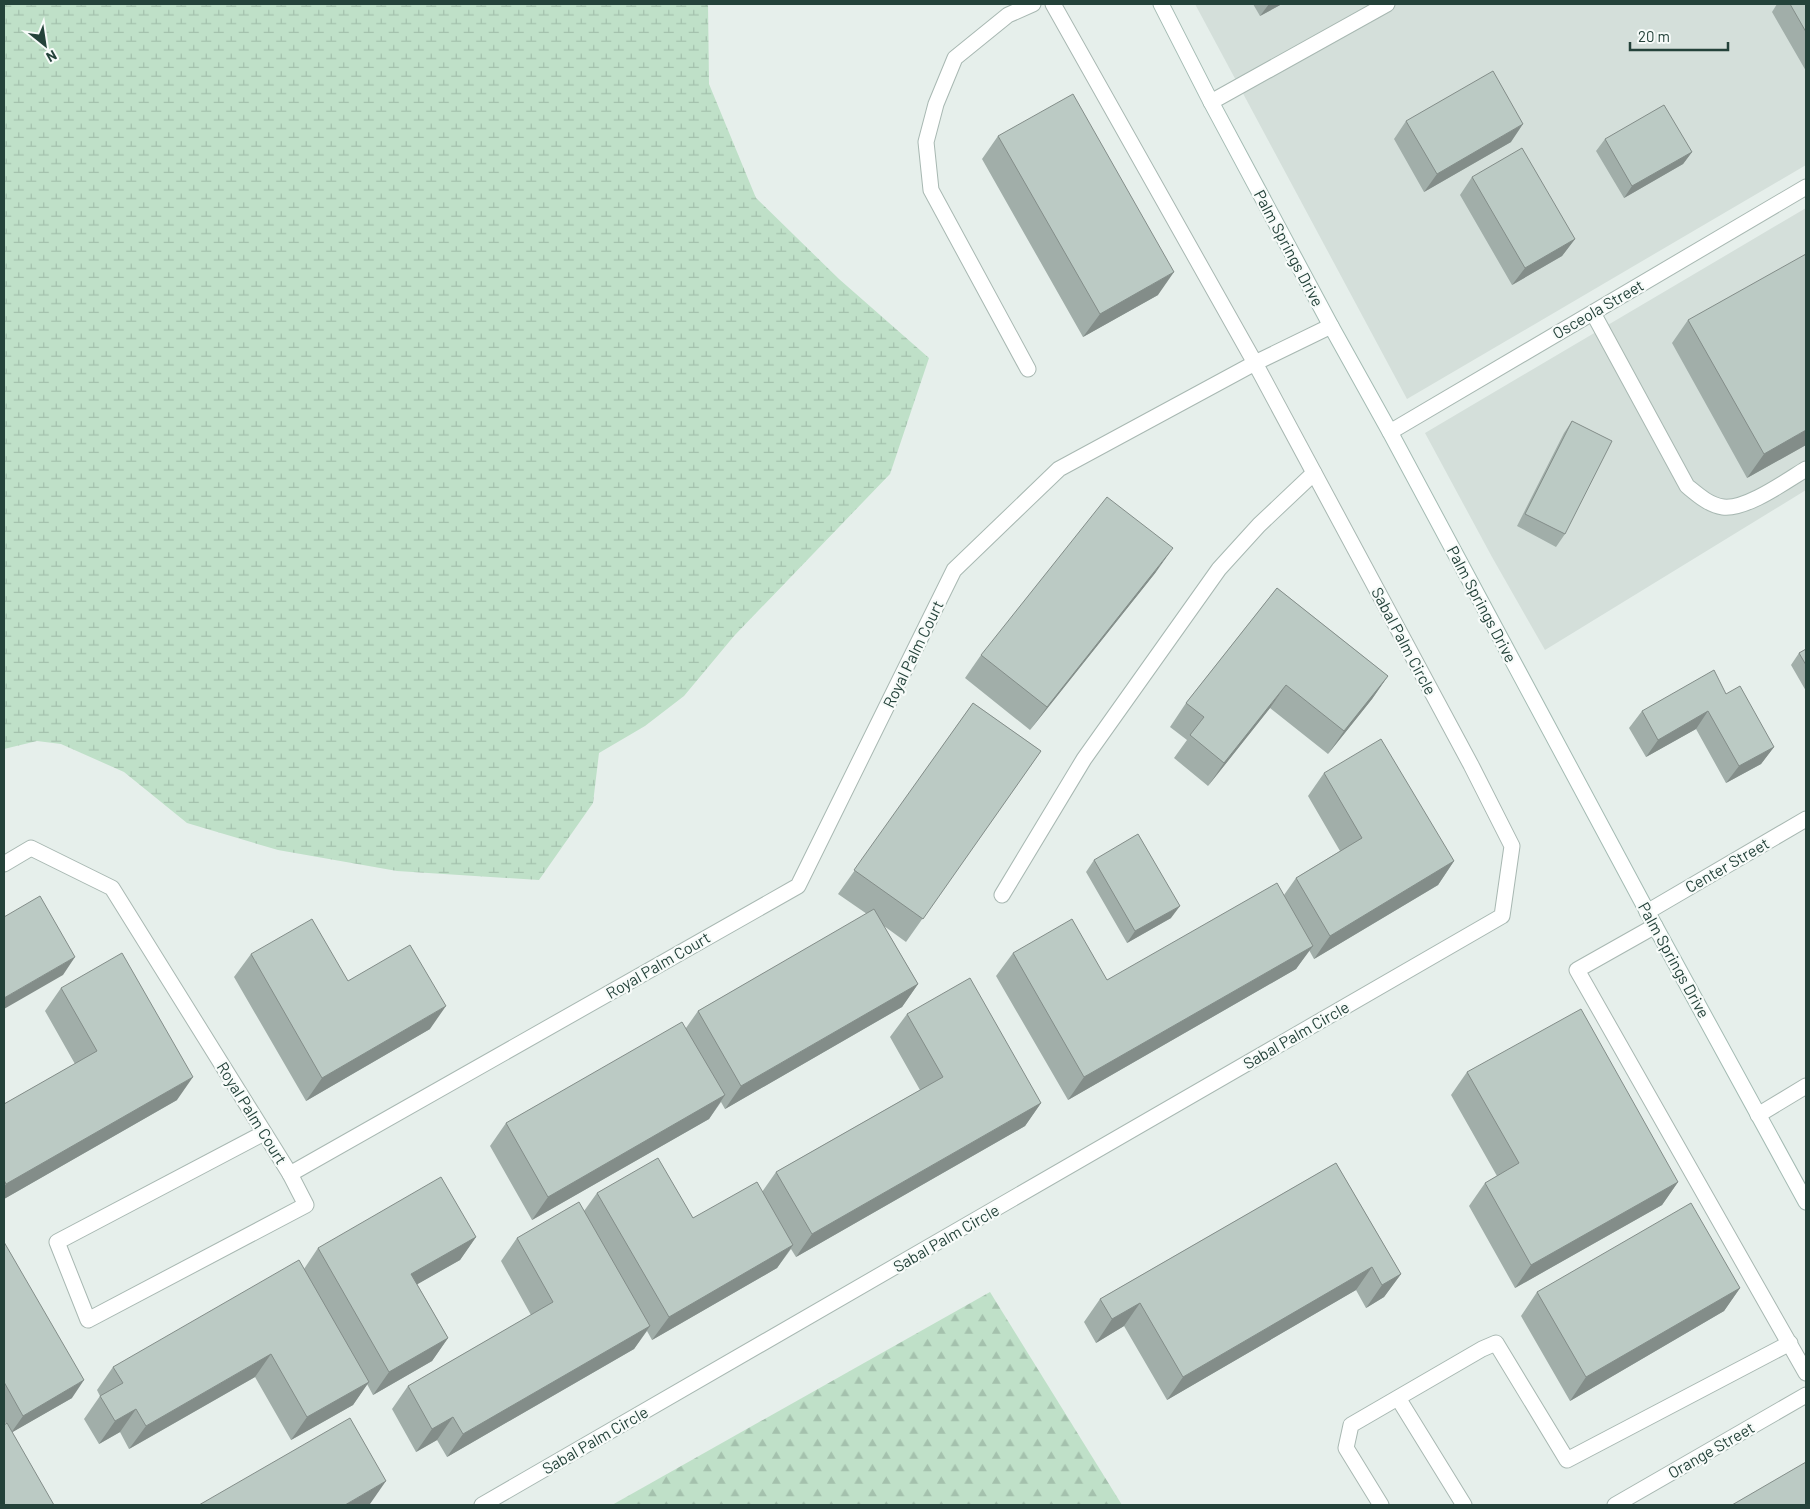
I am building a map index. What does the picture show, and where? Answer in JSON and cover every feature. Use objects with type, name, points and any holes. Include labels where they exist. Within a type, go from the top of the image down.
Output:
[{"type":"street","points":[[1028,369],[931,190],[926,142],[936,104],[954,58],[1008,15],[1033,4]]},
{"type":"street","name":"Sabal Palm Circle","points":[[482,1505],[1502,916],[1512,846],[1471,765],[1255,363],[1053,4]]},
{"type":"street","name":"Palm Springs Drive","points":[[1161,4],[1211,102],[1331,326],[1390,432],[1647,912],[1806,1202]]},
{"type":"street","points":[[1211,102],[1387,4]]},
{"type":"street","name":"Osceola Street","points":[[1390,432],[1806,187]]},
{"type":"street","points":[[1593,313],[1687,486],[1706,502],[1724,508],[1745,504],[1806,469]]},
{"type":"street","points":[[1255,363],[1331,326]]},
{"type":"street","name":"Royal Palm Court","points":[[4,864],[31,848],[112,888],[290,1174],[798,886],[954,570],[1059,469],[1255,363]]},
{"type":"street","points":[[1002,895],[1084,759],[1219,569],[1259,525],[1314,473]]},
{"type":"street","name":"Center Street","points":[[1647,912],[1806,819]]},
{"type":"street","points":[[1655,926],[1577,970],[1806,1373]]},
{"type":"street","points":[[1758,1114],[1806,1086]]},
{"type":"street","points":[[264,1133],[57,1242],[88,1320],[306,1205],[290,1174]]},
{"type":"street","points":[[1381,1505],[1346,1448],[1351,1425],[1482,1349],[1496,1343],[1568,1460],[1790,1343]]},
{"type":"street","name":"Orange Street","points":[[1615,1505],[1806,1395]]},
{"type":"street","points":[[1398,1398],[1464,1505]]},
{"type":"shaded area","points":[[1195,4],[1806,4],[1806,165],[1407,399]]},
{"type":"shaded area","points":[[1806,208],[1806,490],[1545,650],[1425,433]]},
{"type":"green space","points":[[4,4],[708,4],[709,84],[756,198],[839,279],[929,358],[890,474],[734,636],[684,696],[645,726],[599,753],[593,803],[539,880],[397,871],[278,850],[187,823],[124,772],[61,744],[37,741],[4,749]]},
{"type":"green space","points":[[990,1292],[1122,1505],[612,1505]]},
{"type":"building","points":[[1790,4],[1806,4],[1806,32]]},
{"type":"building","points":[[1493,71],[1523,124],[1437,174],[1406,121]]},
{"type":"building","points":[[1073,94],[1174,272],[1100,314],[998,136]]},
{"type":"building","points":[[1664,105],[1692,152],[1632,186],[1605,139]]},
{"type":"building","points":[[1522,148],[1575,239],[1525,268],[1472,177]]},
{"type":"building","points":[[1806,254],[1806,430],[1764,454],[1688,320]]},
{"type":"building","points":[[1572,421],[1612,441],[1565,534],[1525,514]]},
{"type":"building","points":[[1107,497],[1173,548],[1047,707],[981,655]]},
{"type":"building","points":[[1277,588],[1388,676],[1344,731],[1286,685],[1224,763],[1190,735],[1204,717],[1186,703]]},
{"type":"building","points":[[1806,649],[1806,665],[1799,653]]},
{"type":"building","points":[[1714,670],[1726,694],[1740,686],[1774,747],[1739,766],[1708,711],[1658,740],[1642,711]]},
{"type":"building","points":[[973,703],[1041,751],[923,919],[854,870]]},
{"type":"building","points":[[1381,739],[1454,861],[1330,936],[1296,878],[1362,838],[1324,773]]},
{"type":"building","points":[[1138,834],[1180,906],[1135,931],[1094,860]]},
{"type":"building","points":[[1277,883],[1313,946],[1084,1077],[1013,953],[1072,919],[1107,980]]},
{"type":"building","points":[[40,896],[75,957],[4,998],[4,917]]},
{"type":"building","points":[[874,909],[918,984],[741,1086],[698,1011]]},
{"type":"building","points":[[312,919],[348,981],[410,945],[446,1006],[322,1078],[251,954]]},
{"type":"building","points":[[122,953],[193,1077],[6,1184],[4,1180],[4,1104],[97,1051],[61,988]]},
{"type":"building","points":[[970,978],[1041,1103],[812,1234],[776,1172],[943,1077],[907,1014]]},
{"type":"building","points":[[1581,1009],[1678,1182],[1531,1265],[1485,1183],[1519,1163],[1467,1072]]},
{"type":"building","points":[[682,1022],[725,1095],[548,1197],[506,1123]]},
{"type":"building","points":[[658,1158],[693,1218],[757,1182],[793,1245],[669,1317],[597,1193]]},
{"type":"building","points":[[1336,1163],[1401,1274],[1382,1285],[1372,1267],[1183,1377],[1140,1303],[1112,1319],[1100,1299]]},
{"type":"building","points":[[441,1177],[476,1237],[411,1274],[448,1338],[389,1372],[318,1248]]},
{"type":"building","points":[[579,1202],[650,1326],[463,1434],[453,1417],[432,1429],[408,1386],[553,1302],[517,1238]]},
{"type":"building","points":[[1691,1203],[1740,1288],[1586,1377],[1537,1292]]},
{"type":"building","points":[[4,1242],[84,1380],[23,1416],[4,1382]]},
{"type":"building","points":[[299,1260],[369,1382],[307,1417],[271,1354],[146,1426],[136,1409],[115,1421],[100,1396],[123,1383],[113,1367]]},
{"type":"building","points":[[350,1418],[386,1481],[345,1505],[199,1505]]},
{"type":"building","points":[[7,1423],[54,1505],[4,1505],[4,1425]]},
{"type":"building","points":[[1806,1462],[1806,1505],[1732,1505]]}]
